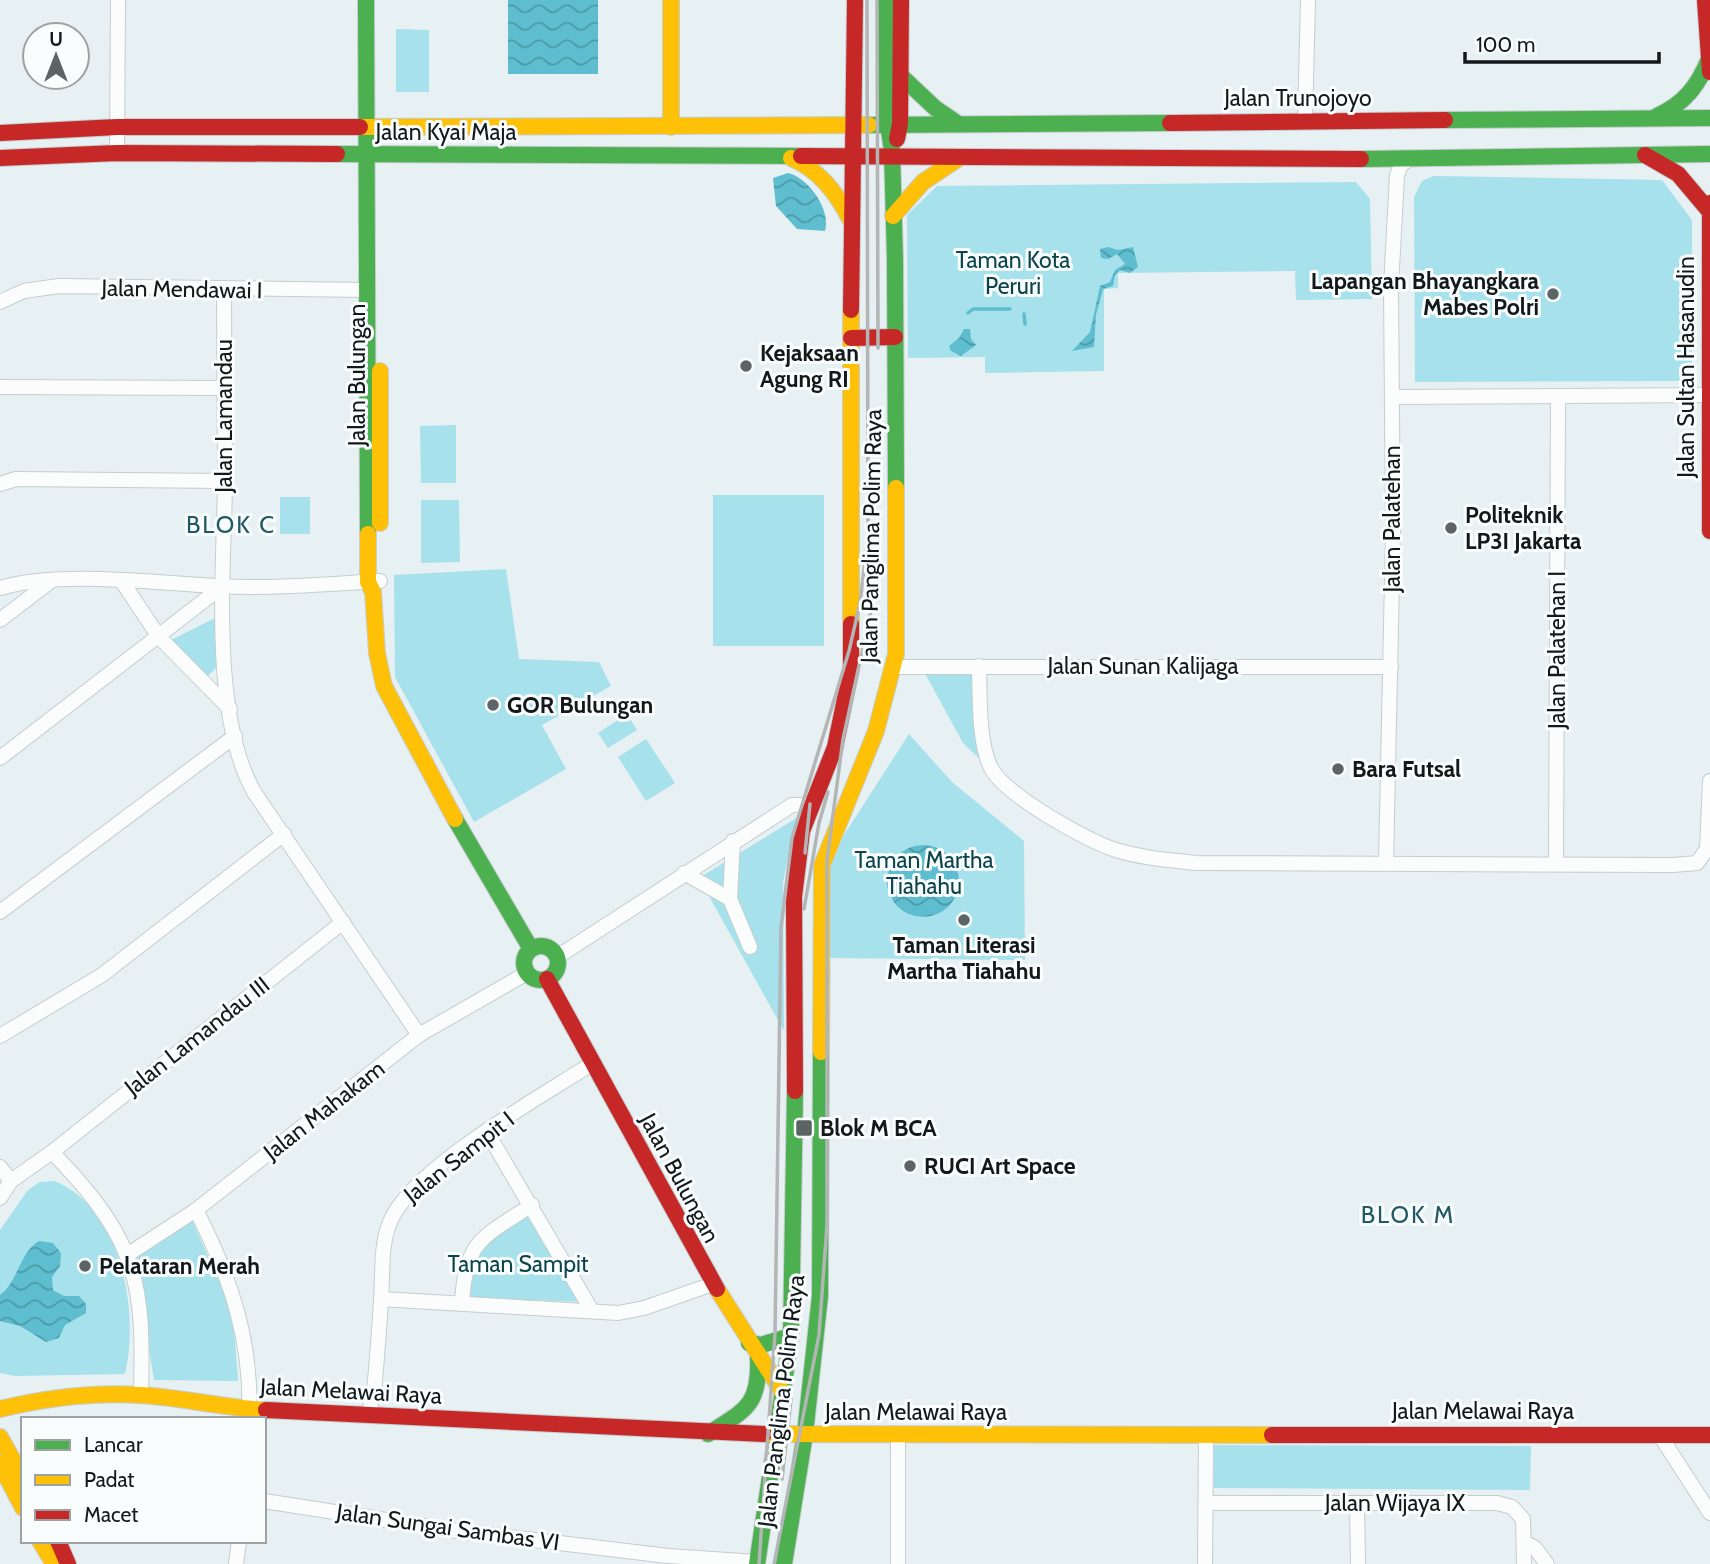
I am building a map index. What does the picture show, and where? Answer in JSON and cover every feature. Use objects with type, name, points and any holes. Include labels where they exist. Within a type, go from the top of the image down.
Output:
[{"type":"main road","points":[[366,0],[373,156]]},
{"type":"main road","points":[[372,128],[377,0]]},
{"type":"main road","points":[[671,0],[671,127]]},
{"type":"main road","points":[[844,0],[845,97],[851,124]]},
{"type":"main road","points":[[851,124],[856,109],[855,0]]},
{"type":"main road","points":[[886,0],[893,124]]},
{"type":"main road","points":[[893,124],[900,75],[901,0]]},
{"type":"main road","points":[[1705,0],[1710,75]]},
{"type":"main road","points":[[1647,119],[1683,103],[1701,80],[1709,59]]},
{"type":"main road","points":[[900,75],[935,108],[957,123]]},
{"type":"main road","name":"Jalan Trunojoyo","points":[[893,124],[1710,118]]},
{"type":"main road","points":[[1510,121],[1513,155]]},
{"type":"main road","name":"Jalan Panglima Polim Raya","points":[[757,1563],[791,1336],[795,1212],[794,897],[802,831],[835,747],[851,670],[851,124]]},
{"type":"main road","name":"Jalan Kyai Maja","points":[[0,133],[117,127],[671,127],[893,124]]},
{"type":"main road","name":"Jalan Panglima Polim Raya","points":[[784,1564],[804,1434],[820,1296],[822,865],[876,731],[894,667],[893,124]]},
{"type":"main road","name":"Jalan Kyai Maja","points":[[0,158],[117,153],[852,157],[892,154]]},
{"type":"main road","points":[[1642,153],[1678,174],[1710,212]]},
{"type":"main road","points":[[892,154],[1383,159],[1642,153],[1710,155]]},
{"type":"main road","name":"Jalan Bulungan","points":[[373,156],[368,290],[377,653],[384,686],[430,775],[531,949]]},
{"type":"main road","name":"Jalan Bulungan","points":[[373,156],[374,585]]},
{"type":"main road","points":[[785,156],[812,168],[837,196],[850,219]]},
{"type":"main road","points":[[893,216],[916,185],[938,167],[962,156]]},
{"type":"main road","name":"Jalan Sultan Hasanudin","points":[[1710,203],[1710,531]]},
{"type":"main road","points":[[851,338],[895,337]]},
{"type":"main road","points":[[546,947],[557,957],[557,970],[547,979],[532,978],[527,973],[524,960],[531,949],[546,947]]},
{"type":"main road","name":"Jalan Bulungan","points":[[547,979],[713,1284],[783,1393]]},
{"type":"main road","points":[[795,1212],[822,1212]]},
{"type":"main road","points":[[708,1434],[749,1409],[757,1396],[754,1350],[761,1345],[791,1336]]},
{"type":"main road","name":"Jalan Melawai Raya","points":[[0,1409],[46,1398],[103,1394],[141,1395],[249,1414],[369,1413],[708,1434],[1710,1435]]},
{"type":"main road","points":[[0,1437],[21,1474]]},
{"type":"main road","points":[[0,1464],[21,1504]]},
{"type":"main road","points":[[41,1543],[54,1564]]},
{"type":"main road","points":[[59,1543],[68,1564]]},
{"type":"street","points":[[117,153],[118,0]]},
{"type":"street","points":[[1305,121],[1308,0]]},
{"type":"street","points":[[1383,159],[1397,175],[1401,165],[1409,159]]},
{"type":"street","name":"Jalan Palatehan","points":[[1386,863],[1391,667],[1391,287],[1397,175]]},
{"type":"street","name":"Jalan Mendawai I","points":[[0,302],[24,291],[59,286],[368,290]]},
{"type":"street","name":"Jalan Lamandau","points":[[224,290],[223,586],[230,709],[235,736],[246,778],[419,1035]]},
{"type":"street","points":[[0,387],[224,388]]},
{"type":"street","points":[[1392,397],[1708,395]]},
{"type":"street","name":"Jalan Palatehan I","points":[[1556,862],[1558,396]]},
{"type":"street","points":[[0,484],[16,479],[225,481]]},
{"type":"street","points":[[0,588],[22,582],[121,580],[223,586],[374,585]]},
{"type":"street","points":[[121,580],[159,637],[230,709]]},
{"type":"street","points":[[0,620],[51,581]]},
{"type":"street","points":[[0,758],[223,586]]},
{"type":"street","points":[[979,666],[982,729],[991,769],[1021,798],[1042,812],[1102,844],[1149,858],[1196,863],[1698,863],[1707,849],[1710,781]]},
{"type":"street","name":"Jalan Sunan Kalijaga","points":[[894,667],[1391,667]]},
{"type":"street","points":[[0,912],[235,736]]},
{"type":"street","points":[[557,957],[792,805],[810,805]]},
{"type":"street","points":[[0,1036],[102,975],[284,834]]},
{"type":"street","points":[[733,841],[730,899],[750,947]]},
{"type":"street","points":[[684,873],[730,899]]},
{"type":"street","name":"Jalan Lamandau III","points":[[52,1152],[343,922]]},
{"type":"street","name":"Jalan Mahakam","points":[[127,1255],[196,1210],[419,1035],[527,973]]},
{"type":"street","name":"Jalan Sampit I","points":[[369,1413],[382,1299],[384,1250],[389,1225],[398,1204],[416,1185],[487,1132],[593,1063]]},
{"type":"street","points":[[487,1132],[592,1311]]},
{"type":"street","points":[[0,1198],[11,1181],[52,1152],[95,1200],[127,1255],[141,1324],[141,1395]]},
{"type":"street","points":[[0,1167],[11,1181]]},
{"type":"street","points":[[461,1302],[464,1269],[471,1250],[483,1236],[532,1205]]},
{"type":"street","points":[[196,1210],[220,1257],[238,1308],[247,1354],[249,1414]]},
{"type":"street","points":[[382,1299],[618,1313],[644,1308],[713,1284]]},
{"type":"street","points":[[1659,1434],[1710,1513]]},
{"type":"street","points":[[1205,1564],[1206,1435]]},
{"type":"street","points":[[898,1436],[898,1564]]},
{"type":"street","name":"Jalan Sungai Sambas VI","points":[[266,1501],[638,1558],[757,1563]]},
{"type":"street","name":"Jalan Wijaya IX","points":[[1206,1503],[1497,1503],[1512,1507],[1523,1518],[1525,1543]]},
{"type":"street","points":[[1357,1503],[1358,1564]]},
{"type":"street","points":[[236,1564],[239,1543]]},
{"type":"street","points":[[1524,1564],[1525,1543],[1535,1548],[1547,1564]]},
{"type":"green space","points":[[396,29],[429,30],[429,92],[396,92]]},
{"type":"green space","name":"Lapangan Bhayangkara Mabes Polri","points":[[1433,176],[1662,180],[1692,220],[1692,368],[1686,381],[1415,382],[1414,197],[1422,181]]},
{"type":"green space","name":"Taman Kota Peruri","points":[[1356,182],[1370,199],[1372,299],[1296,300],[1295,271],[1118,273],[1118,288],[1104,289],[1104,371],[985,373],[985,357],[908,358],[907,215],[937,186]]},
{"type":"green space","points":[[456,425],[456,483],[421,483],[420,426]]},
{"type":"green space","points":[[713,495],[824,495],[824,646],[713,646]]},
{"type":"green space","points":[[280,497],[310,497],[310,534],[280,534]]},
{"type":"green space","points":[[421,500],[459,500],[460,562],[421,563]]},
{"type":"green space","name":"GOR Bulungan","points":[[506,569],[519,659],[599,662],[611,686],[542,725],[566,769],[474,822],[395,677],[394,575]]},
{"type":"green space","points":[[215,618],[217,667],[208,676],[169,641]]},
{"type":"green space","points":[[923,670],[983,672],[987,766],[963,743]]},
{"type":"green space","points":[[627,714],[637,730],[608,748],[598,733]]},
{"type":"green space","name":"Taman Martha Tiahahu","points":[[909,734],[952,782],[1024,841],[1025,960],[830,958],[828,873],[842,838]]},
{"type":"green space","points":[[646,739],[675,783],[646,801],[618,757]]},
{"type":"green space","points":[[803,814],[790,847],[783,882],[784,1031],[699,878]]},
{"type":"green space","points":[[54,1181],[77,1194],[95,1213],[110,1237],[120,1264],[130,1321],[125,1374],[15,1376],[0,1373],[0,1230],[28,1190],[40,1182]]},
{"type":"green space","name":"Taman Sampit","points":[[531,1214],[583,1302],[470,1298],[468,1270],[486,1241]]},
{"type":"green space","points":[[191,1218],[233,1312],[238,1381],[154,1380],[134,1255]]},
{"type":"green space","points":[[1214,1445],[1531,1446],[1530,1490],[1214,1488]]},
{"type":"water","points":[[508,0],[598,0],[598,74],[508,74]]},
{"type":"water","points":[[788,173],[803,181],[817,196],[825,214],[825,231],[797,229],[776,206],[773,178]]},
{"type":"water","points":[[1108,247],[1118,250],[1133,247],[1138,267],[1130,273],[1120,270],[1115,275],[1113,286],[1103,289],[1096,315],[1094,347],[1072,351],[1090,332],[1100,286],[1110,282],[1115,270],[1125,264],[1117,254],[1108,259],[1101,258],[1100,249]]},
{"type":"water","points":[[964,329],[970,329],[971,339],[976,345],[961,356],[951,351],[949,346],[959,338]]},
{"type":"water","points":[[923,845],[943,851],[953,861],[959,881],[953,901],[943,911],[923,917],[903,911],[893,901],[887,881],[893,861],[903,851]]},
{"type":"water","points":[[39,1241],[53,1243],[61,1253],[60,1266],[52,1277],[53,1290],[64,1296],[79,1296],[86,1304],[86,1313],[65,1325],[59,1338],[46,1342],[20,1326],[0,1321],[0,1295],[11,1283],[32,1246]]},
{"type":"waterway","points":[[968,313],[973,309],[1010,309]]},
{"type":"waterway","points":[[1024,314],[1025,324]]},
{"type":"railway","points":[[759,1564],[775,1333],[781,928],[792,838],[849,651],[860,603],[868,535],[867,0]]},
{"type":"railway","points":[[877,0],[878,348]]},
{"type":"railway","points":[[774,1564],[819,1335],[827,1225],[827,860],[843,739],[872,606],[878,537]]},
{"type":"railway","points":[[804,909],[819,823],[828,792]]},
{"type":"railway","points":[[805,853],[810,804]]},
{"type":"railway","points":[[782,1479],[791,1399]]},
{"type":"traffic: fast","points":[[366,0],[368,534]]},
{"type":"traffic: fast","points":[[886,0],[886,110],[892,151],[895,259],[896,488]]},
{"type":"traffic: fast","points":[[1657,116],[1675,106],[1689,93],[1709,59]]},
{"type":"traffic: fast","points":[[900,75],[935,108],[957,123]]},
{"type":"traffic: fast","points":[[1445,120],[1710,118]]},
{"type":"traffic: fast","points":[[869,125],[1170,123]]},
{"type":"traffic: fast","points":[[337,154],[801,156]]},
{"type":"traffic: fast","points":[[1361,159],[1710,154]]},
{"type":"traffic: fast","points":[[455,819],[531,949]]},
{"type":"traffic: fast","points":[[541,946],[553,951],[558,963],[553,975],[541,980],[529,975],[524,963],[529,951],[541,946]]},
{"type":"traffic: fast","points":[[784,1564],[805,1434],[820,1296],[821,1052]]},
{"type":"traffic: fast","points":[[757,1564],[791,1336],[795,1091]]},
{"type":"traffic: fast","points":[[749,1343],[761,1345],[791,1336]]},
{"type":"traffic: fast","points":[[708,1434],[748,1405],[756,1387],[758,1358]]},
{"type":"traffic: slow","points":[[671,0],[671,127]]},
{"type":"traffic: slow","points":[[360,127],[869,125]]},
{"type":"traffic: slow","points":[[791,158],[826,183],[850,219]]},
{"type":"traffic: slow","points":[[893,216],[923,182],[959,158]]},
{"type":"traffic: slow","points":[[851,310],[851,624]]},
{"type":"traffic: slow","points":[[380,371],[380,523]]},
{"type":"traffic: slow","points":[[821,1052],[822,865],[876,731],[896,654],[896,488]]},
{"type":"traffic: slow","points":[[368,534],[368,582],[373,592],[377,653],[384,686],[455,819]]},
{"type":"traffic: slow","points":[[717,1289],[783,1393]]},
{"type":"traffic: slow","points":[[0,1409],[69,1397],[120,1394],[266,1410]]},
{"type":"traffic: slow","points":[[764,1434],[1272,1435]]},
{"type":"traffic: slow","points":[[0,1437],[21,1474]]},
{"type":"traffic: slow","points":[[0,1464],[21,1504]]},
{"type":"traffic: slow","points":[[41,1543],[54,1564]]},
{"type":"traffic: jam","points":[[851,310],[855,0]]},
{"type":"traffic: jam","points":[[897,139],[900,124],[901,0]]},
{"type":"traffic: jam","points":[[1705,0],[1710,72]]},
{"type":"traffic: jam","points":[[1170,123],[1445,120]]},
{"type":"traffic: jam","points":[[0,133],[117,127],[360,127]]},
{"type":"traffic: jam","points":[[0,158],[117,153],[337,154]]},
{"type":"traffic: jam","points":[[1645,155],[1678,174],[1710,212]]},
{"type":"traffic: jam","points":[[801,156],[1361,159]]},
{"type":"traffic: jam","points":[[1710,203],[1710,531]]},
{"type":"traffic: jam","points":[[851,338],[895,337]]},
{"type":"traffic: jam","points":[[795,1091],[794,897],[802,831],[835,747],[851,670],[851,624]]},
{"type":"traffic: jam","points":[[547,979],[717,1289]]},
{"type":"traffic: jam","points":[[266,1410],[764,1434]]},
{"type":"traffic: jam","points":[[1272,1435],[1710,1435]]},
{"type":"traffic: jam","points":[[59,1543],[68,1564]]},
{"type":"place","name":"Lapangan Bhayangkara Mabes Polri","points":[[1553,294]]},
{"type":"place","name":"Kejaksaan Agung RI","points":[[746,366]]},
{"type":"place","name":"Politeknik LP3I Jakarta","points":[[1451,528]]},
{"type":"place","name":"GOR Bulungan","points":[[493,705]]},
{"type":"place","name":"Bara Futsal","points":[[1338,769]]},
{"type":"place","name":"Taman Literasi Martha Tiahahu","points":[[964,920]]},
{"type":"place","name":"Blok M BCA","points":[[804,1128]]},
{"type":"place","name":"RUCI Art Space","points":[[910,1166]]},
{"type":"place","name":"Pelataran Merah","points":[[85,1266]]},
{"type":"district","name":"BLOK C","points":[[231,525]]},
{"type":"district","name":"BLOK M","points":[[1408,1215]]}]
